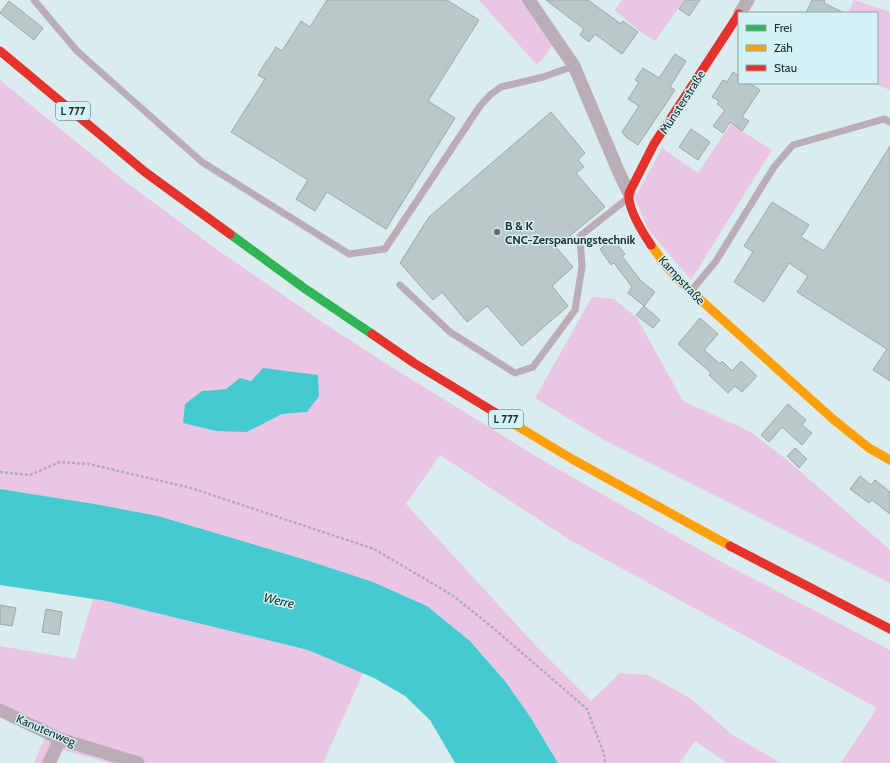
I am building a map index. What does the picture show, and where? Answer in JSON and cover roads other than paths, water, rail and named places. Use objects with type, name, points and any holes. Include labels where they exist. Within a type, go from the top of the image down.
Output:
[{"type":"main road","name":"Münsterstraße","points":[[628,196],[654,144],[738,16]]},
{"type":"main road","name":"L 777","points":[[0,51],[145,172],[197,212],[304,288],[414,363],[572,459],[697,529],[890,629]]},
{"type":"main road","name":"Kampstraße","points":[[628,196],[643,232],[653,249],[666,266],[691,292],[834,420],[869,448],[890,460]]},
{"type":"street","name":"Kampstraße","points":[[529,0],[574,66],[628,196]]},
{"type":"street","name":"Münsterstraße","points":[[740,12],[748,0]]},
{"type":"street","name":"Kanutenweg","points":[[0,710],[60,739],[138,763]]},
{"type":"street","points":[[49,763],[60,739]]},
{"type":"lane","points":[[34,0],[77,51],[202,162],[349,254],[385,249],[480,106],[490,95],[501,87],[543,77],[574,66]]},
{"type":"lane","points":[[691,292],[716,262],[774,167],[793,145],[884,119],[890,122]]},
{"type":"lane","points":[[400,285],[450,332],[515,373],[533,367],[575,310],[582,267],[580,236],[628,196]]},
{"type":"water","points":[[263,368],[318,375],[319,396],[307,412],[282,414],[247,432],[216,431],[183,423],[185,404],[202,391],[226,389],[240,378],[251,381]]},
{"type":"water","name":"Werre","points":[[0,489],[95,504],[158,516],[303,559],[373,582],[427,606],[470,641],[505,681],[531,718],[558,763],[455,763],[430,720],[405,696],[374,678],[308,650],[107,601],[0,585]]},
{"type":"place","name":"B & K CNC-Zerspanungstechnik","points":[[497,232]]}]
